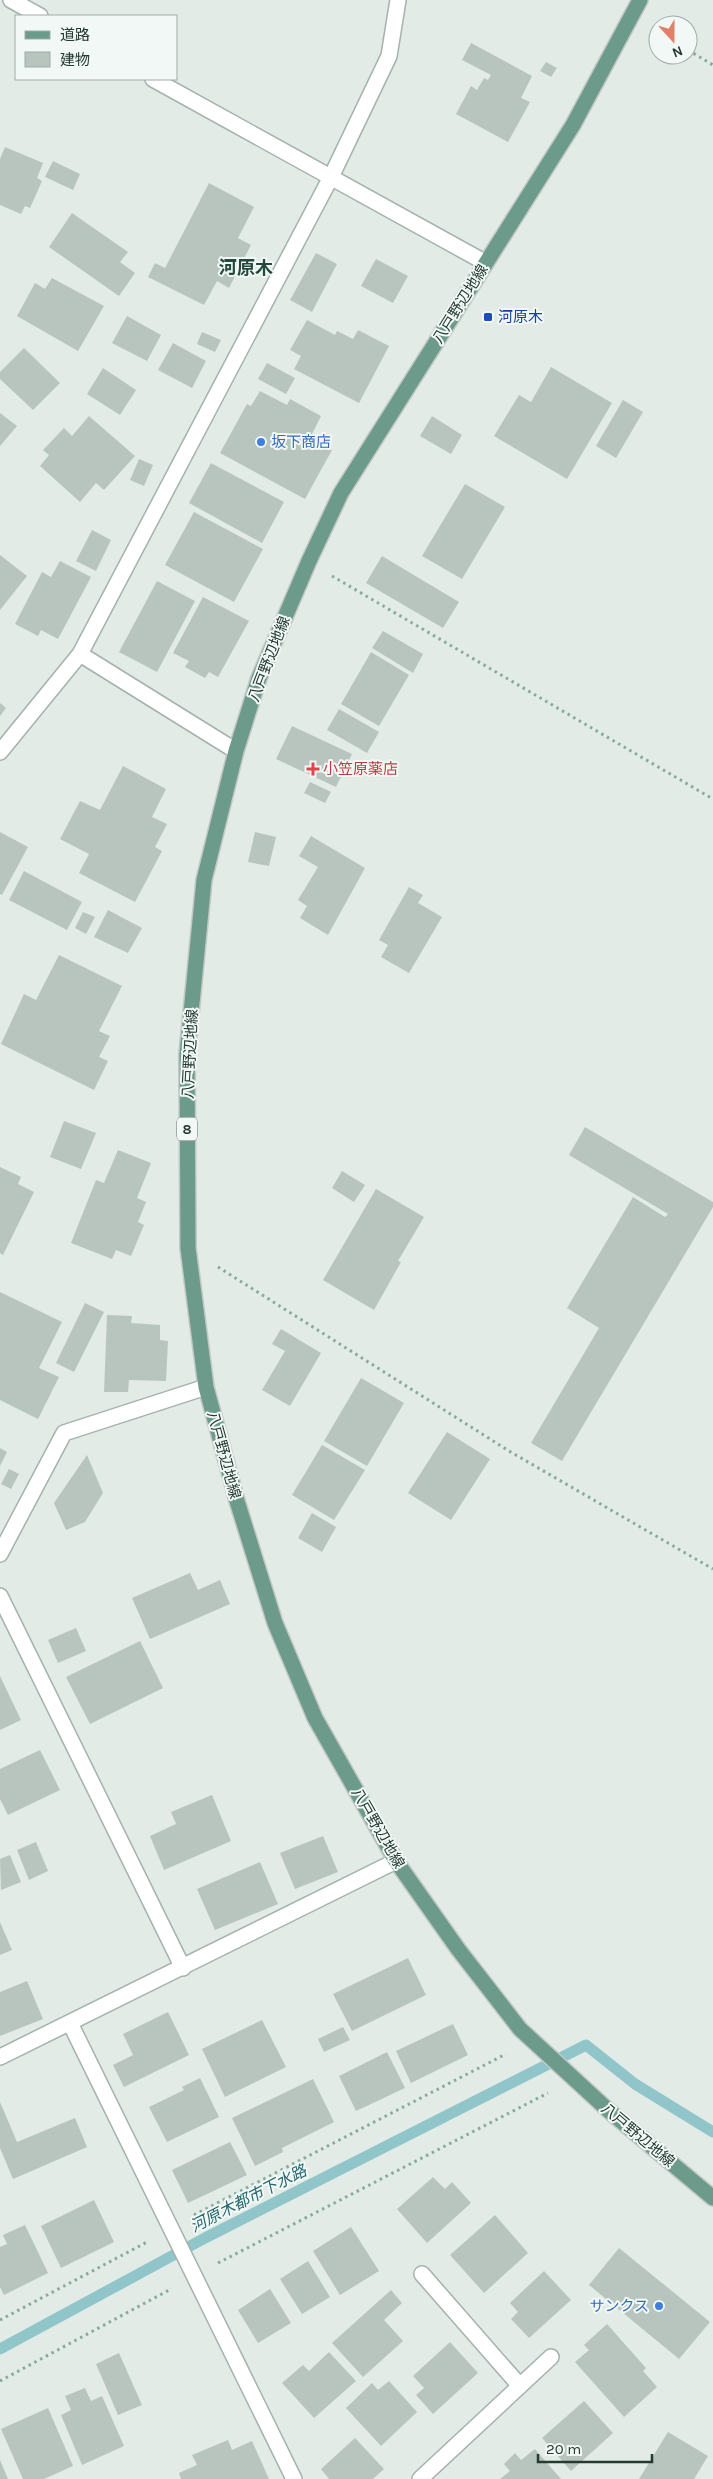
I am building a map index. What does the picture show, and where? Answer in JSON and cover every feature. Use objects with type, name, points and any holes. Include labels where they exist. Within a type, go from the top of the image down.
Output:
[{"type":"main road","name":"八戸野辺地線","points":[[640,0],[573,125],[341,493],[309,561],[259,678],[236,751],[204,880],[187,1054],[188,1248],[206,1387],[236,1501],[276,1623],[316,1718],[396,1861],[458,1949],[520,2030],[608,2110],[713,2198]]},
{"type":"street","points":[[10,0],[38,15]]},
{"type":"street","points":[[0,752],[80,654],[331,177],[389,56],[398,0]]},
{"type":"street","points":[[155,80],[486,263]]},
{"type":"street","points":[[80,654],[236,751]]},
{"type":"street","points":[[0,1554],[64,1433],[206,1387]]},
{"type":"street","points":[[0,1596],[183,1968]]},
{"type":"street","points":[[0,2058],[396,1861]]},
{"type":"street","points":[[70,2023],[294,2479]]},
{"type":"street","points":[[422,2274],[520,2386]]},
{"type":"street","points":[[420,2479],[551,2357]]},
{"type":"path","points":[[698,56],[713,65]]},
{"type":"path","points":[[309,561],[713,799]]},
{"type":"path","points":[[188,1248],[509,1451],[713,1569]]},
{"type":"path","points":[[0,2320],[171,2228],[508,2053]]},
{"type":"path","points":[[0,2381],[194,2276],[549,2093]]},
{"type":"building","points":[[471,43],[532,76],[521,98],[530,102],[508,142],[456,114],[471,86],[477,90],[484,78],[488,80],[491,75],[462,60]]},
{"type":"building","points":[[546,62],[557,68],[551,77],[540,71]]},
{"type":"building","points":[[5,147],[43,163],[37,178],[42,181],[30,208],[25,206],[21,214],[0,205],[0,159]]},
{"type":"building","points":[[53,161],[80,174],[73,190],[45,177]]},
{"type":"building","points":[[209,183],[254,207],[238,238],[251,245],[229,288],[217,281],[204,305],[148,277],[155,263],[165,268]]},
{"type":"building","points":[[72,213],[128,252],[120,262],[135,273],[119,296],[49,247]]},
{"type":"building","points":[[316,253],[337,264],[312,312],[290,300]]},
{"type":"building","points":[[376,259],[408,276],[393,303],[361,286]]},
{"type":"building","points":[[52,278],[104,306],[78,351],[17,316],[35,283],[45,289]]},
{"type":"building","points":[[127,316],[161,335],[147,361],[112,343]]},
{"type":"building","points":[[307,320],[335,335],[337,331],[353,339],[358,330],[389,346],[359,403],[294,369],[301,356],[290,350]]},
{"type":"building","points":[[202,332],[221,340],[215,352],[197,344]]},
{"type":"building","points":[[173,343],[206,361],[192,388],[158,370]]},
{"type":"building","points":[[24,348],[60,383],[33,410],[0,379],[0,372]]},
{"type":"building","points":[[267,363],[295,378],[286,394],[258,379]]},
{"type":"building","points":[[551,367],[612,403],[567,479],[494,436],[519,395],[531,402]]},
{"type":"building","points":[[103,368],[136,390],[120,415],[87,394]]},
{"type":"building","points":[[260,391],[287,405],[290,399],[321,416],[310,438],[332,450],[305,499],[220,453],[247,404],[251,406]]},
{"type":"building","points":[[623,400],[643,412],[616,458],[596,446]]},
{"type":"building","points":[[0,413],[17,426],[0,446]]},
{"type":"building","points":[[89,416],[135,456],[104,490],[96,483],[80,502],[40,466],[49,455],[43,450],[64,428],[72,436]]},
{"type":"building","points":[[432,416],[462,435],[451,454],[420,436]]},
{"type":"building","points":[[139,459],[153,465],[144,486],[130,480]]},
{"type":"building","points":[[211,463],[284,502],[262,543],[189,503]]},
{"type":"building","points":[[465,484],[505,507],[462,579],[422,556]]},
{"type":"building","points":[[194,512],[263,549],[234,602],[165,565]]},
{"type":"building","points":[[92,530],[111,540],[96,571],[76,561]]},
{"type":"building","points":[[0,555],[27,576],[0,610]]},
{"type":"building","points":[[382,556],[459,602],[443,628],[366,583]]},
{"type":"building","points":[[60,561],[91,577],[58,639],[41,630],[38,636],[15,624],[42,572],[51,577]]},
{"type":"building","points":[[157,581],[195,601],[157,672],[119,652]]},
{"type":"building","points":[[203,597],[249,621],[218,677],[209,672],[205,678],[185,667],[189,661],[173,653]]},
{"type":"building","points":[[383,631],[423,654],[413,673],[372,648]]},
{"type":"building","points":[[371,652],[409,675],[379,726],[341,704]]},
{"type":"building","points":[[0,703],[6,708],[0,716]]},
{"type":"building","points":[[339,709],[379,732],[367,753],[327,730]]},
{"type":"building","points":[[292,726],[352,754],[336,787],[276,759]]},
{"type":"building","points":[[123,766],[166,789],[152,817],[167,824],[155,847],[162,851],[135,902],[79,873],[89,854],[60,839],[80,801],[100,810]]},
{"type":"building","points":[[310,782],[331,792],[325,803],[304,793]]},
{"type":"building","points":[[0,832],[28,847],[2,895],[0,894]]},
{"type":"building","points":[[255,832],[276,837],[269,866],[248,862]]},
{"type":"building","points":[[311,836],[365,868],[328,935],[300,918],[307,906],[298,900],[318,867],[299,856]]},
{"type":"building","points":[[24,871],[82,902],[67,930],[9,900]]},
{"type":"building","points":[[409,887],[423,895],[418,903],[442,917],[409,973],[381,957],[388,945],[379,940]]},
{"type":"building","points":[[108,910],[142,928],[128,953],[94,937]]},
{"type":"building","points":[[83,912],[95,917],[86,934],[75,928]]},
{"type":"building","points":[[59,955],[122,986],[99,1031],[110,1036],[99,1057],[108,1061],[94,1090],[1,1044],[24,994],[36,1000]]},
{"type":"building","points":[[64,1121],[96,1133],[81,1169],[50,1157]]},
{"type":"building","points":[[585,1127],[713,1202],[713,1207],[562,1461],[531,1443],[599,1328],[567,1308],[633,1197],[665,1217],[668,1214],[569,1155]]},
{"type":"building","points":[[118,1150],[151,1163],[137,1198],[146,1202],[138,1222],[144,1225],[131,1256],[116,1250],[112,1259],[71,1243],[96,1180],[104,1183]]},
{"type":"building","points":[[0,1167],[21,1177],[18,1184],[34,1192],[3,1255],[0,1253]]},
{"type":"building","points":[[342,1171],[365,1185],[354,1202],[332,1188]]},
{"type":"building","points":[[376,1189],[424,1217],[398,1261],[401,1262],[374,1310],[323,1280]]},
{"type":"building","points":[[0,1292],[62,1322],[39,1368],[59,1377],[38,1419],[0,1400]]},
{"type":"building","points":[[85,1303],[104,1312],[74,1372],[56,1363]]},
{"type":"building","points":[[107,1315],[132,1316],[131,1323],[160,1325],[160,1340],[168,1341],[166,1381],[129,1380],[128,1392],[104,1392]]},
{"type":"building","points":[[281,1329],[321,1353],[290,1406],[262,1390],[285,1351],[272,1344]]},
{"type":"building","points":[[361,1378],[404,1403],[367,1466],[324,1441]]},
{"type":"building","points":[[447,1432],[490,1459],[451,1520],[408,1493]]},
{"type":"building","points":[[322,1445],[365,1470],[334,1520],[292,1495]]},
{"type":"building","points":[[0,1448],[7,1452],[0,1466]]},
{"type":"building","points":[[87,1455],[103,1493],[85,1522],[66,1530],[54,1503]]},
{"type":"building","points":[[9,1469],[19,1474],[11,1489],[1,1484]]},
{"type":"building","points":[[312,1513],[336,1527],[322,1552],[298,1538]]},
{"type":"building","points":[[190,1573],[198,1590],[220,1580],[230,1604],[150,1639],[132,1598]]},
{"type":"building","points":[[76,1628],[86,1651],[58,1663],[48,1640]]},
{"type":"building","points":[[140,1641],[163,1688],[90,1724],[66,1677]]},
{"type":"building","points":[[0,1676],[21,1720],[0,1730]]},
{"type":"building","points":[[40,1750],[60,1790],[8,1815],[0,1799],[0,1769]]},
{"type":"building","points":[[212,1795],[231,1841],[164,1870],[150,1836],[176,1824],[171,1812]]},
{"type":"building","points":[[323,1836],[338,1872],[295,1889],[280,1853]]},
{"type":"building","points":[[36,1842],[48,1871],[29,1880],[17,1850]]},
{"type":"building","points":[[10,1855],[21,1882],[1,1890],[0,1859]]},
{"type":"building","points":[[260,1862],[278,1904],[215,1930],[197,1889]]},
{"type":"building","points":[[0,1922],[12,1950],[0,1955]]},
{"type":"building","points":[[408,1958],[426,1995],[352,2031],[333,1994]]},
{"type":"building","points":[[27,1981],[43,2019],[0,2036],[0,1992]]},
{"type":"building","points":[[168,2012],[189,2055],[124,2087],[113,2065],[133,2055],[123,2034]]},
{"type":"building","points":[[262,2020],[286,2067],[225,2097],[202,2049]]},
{"type":"building","points":[[453,2024],[468,2055],[411,2083],[396,2051]]},
{"type":"building","points":[[343,2027],[350,2040],[324,2052],[318,2039]]},
{"type":"building","points":[[387,2052],[405,2088],[356,2111],[339,2076]]},
{"type":"building","points":[[200,2078],[219,2117],[167,2142],[149,2107],[184,2090],[182,2087]]},
{"type":"building","points":[[313,2079],[334,2122],[282,2148],[283,2152],[255,2166],[232,2118]]},
{"type":"building","points":[[0,2102],[17,2142],[75,2118],[87,2147],[13,2179],[0,2148]]},
{"type":"building","points":[[230,2142],[247,2175],[188,2203],[172,2170]]},
{"type":"building","points":[[433,2177],[445,2189],[452,2182],[471,2203],[427,2243],[397,2209]]},
{"type":"building","points":[[94,2200],[114,2242],[61,2268],[41,2226]]},
{"type":"building","points":[[495,2215],[528,2253],[484,2293],[450,2255]]},
{"type":"building","points":[[25,2225],[48,2273],[4,2295],[0,2287],[0,2247],[7,2244],[3,2235]]},
{"type":"building","points":[[351,2227],[379,2271],[340,2295],[313,2251]]},
{"type":"building","points":[[619,2248],[710,2322],[679,2359],[589,2285]]},
{"type":"building","points":[[308,2261],[330,2297],[302,2314],[280,2279]]},
{"type":"building","points":[[544,2271],[571,2300],[529,2338],[511,2319],[518,2312],[510,2303]]},
{"type":"building","points":[[270,2289],[291,2323],[258,2343],[238,2310]]},
{"type":"building","points":[[391,2290],[402,2303],[384,2320],[403,2341],[363,2377],[332,2343]]},
{"type":"building","points":[[607,2324],[646,2368],[643,2371],[657,2387],[624,2417],[575,2362],[589,2350],[584,2345]]},
{"type":"building","points":[[450,2342],[478,2373],[433,2414],[416,2395],[424,2388],[413,2376]]},
{"type":"building","points":[[329,2352],[356,2381],[314,2418],[282,2383],[303,2365],[309,2371]]},
{"type":"building","points":[[119,2353],[142,2405],[118,2415],[96,2364]]},
{"type":"building","points":[[389,2381],[417,2412],[381,2446],[346,2408],[372,2383],[378,2390]]},
{"type":"building","points":[[85,2388],[91,2401],[102,2396],[124,2446],[82,2465],[61,2415],[71,2410],[65,2396]]},
{"type":"building","points":[[584,2401],[613,2433],[571,2471],[542,2438]]},
{"type":"building","points":[[48,2408],[73,2466],[44,2479],[23,2479],[1,2429]]},
{"type":"building","points":[[668,2432],[708,2456],[694,2479],[639,2479]]},
{"type":"building","points":[[355,2438],[384,2469],[373,2479],[329,2479],[321,2469]]},
{"type":"building","points":[[228,2440],[232,2450],[252,2441],[269,2479],[181,2479],[179,2473],[197,2465],[192,2455]]},
{"type":"building","points":[[535,2449],[561,2479],[500,2479],[510,2471],[504,2464],[515,2453],[521,2460]]},
{"type":"building","points":[[0,2460],[8,2479],[0,2479]]},
{"type":"waterway","name":"河原木都市下水路","points":[[0,2349],[205,2238],[586,2045],[635,2084],[713,2132]]},
{"type":"place","name":"河原木","points":[[488,317]]},
{"type":"place","name":"坂下商店","points":[[261,442]]},
{"type":"place","name":"小笠原薬店","points":[[313,769]]},
{"type":"place","name":"サンクス","points":[[659,2306]]},
{"type":"district","name":"河原木","points":[[246,268]]}]
